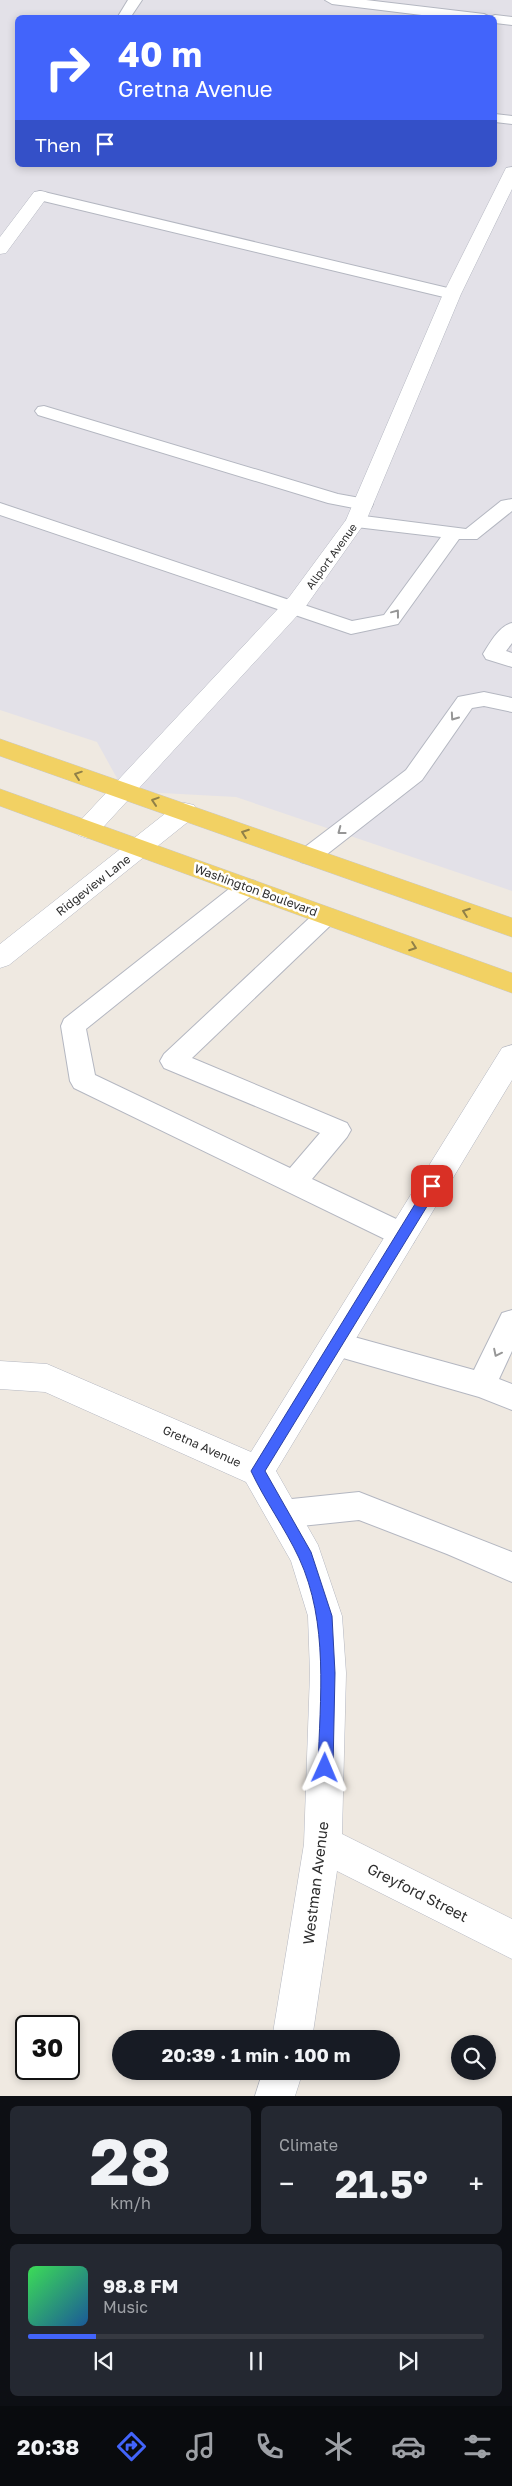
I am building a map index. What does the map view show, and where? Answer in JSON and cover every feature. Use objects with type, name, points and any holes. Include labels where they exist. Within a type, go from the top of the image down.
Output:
[{"type":"main road","points":[[0,747],[512,928]]},
{"type":"main road","name":"Washington Boulevard","points":[[0,797],[512,983]]},
{"type":"street","name":"Allport Avenue","points":[[87,829],[293,606],[360,513],[452,294],[512,172]]},
{"type":"street","points":[[0,249],[40,196]]},
{"type":"street","name":"Ridgeview Lane","points":[[0,958],[186,812]]},
{"type":"street","points":[[258,1471],[512,1056]]},
{"type":"street","name":"Gretna Avenue","points":[[0,1375],[47,1378],[258,1471]]},
{"type":"street","name":"Westman Avenue","points":[[258,1471],[306,1556],[325,1616],[328,1673],[323,1844],[293,2030]]},
{"type":"street","name":"Greyford Street","points":[[323,1844],[512,1940]]},
{"type":"street","points":[[275,2096],[280,2080]]},
{"type":"lane","points":[[125,15],[135,0]]},
{"type":"lane","points":[[332,0],[459,15]]},
{"type":"lane","points":[[497,19],[512,21]]},
{"type":"lane","points":[[497,118],[512,120]]},
{"type":"lane","points":[[40,196],[452,294]]},
{"type":"lane","points":[[44,411],[335,498],[360,513],[454,533],[470,535],[508,505],[512,505]]},
{"type":"lane","points":[[0,509],[293,606],[351,628],[391,620],[454,533]]},
{"type":"lane","points":[[512,629],[494,654],[512,660]]},
{"type":"lane","points":[[309,856],[414,774],[465,702],[484,699],[512,705]]},
{"type":"lane","points":[[247,887],[73,1026],[83,1081],[403,1235]]},
{"type":"lane","points":[[294,1182],[338,1130],[173,1061],[326,916]]},
{"type":"lane","points":[[481,1385],[512,1322]]},
{"type":"lane","points":[[336,1344],[481,1385],[512,1397]]},
{"type":"lane","points":[[282,1514],[359,1506],[457,1543],[512,1567]]},
{"type":"shaded area","points":[[0,0],[512,0],[512,891],[236,797],[124,791],[97,742],[0,710]]},
{"type":"route","points":[[325,1768],[328,1673],[325,1616],[306,1556],[258,1471],[432,1186]]}]
